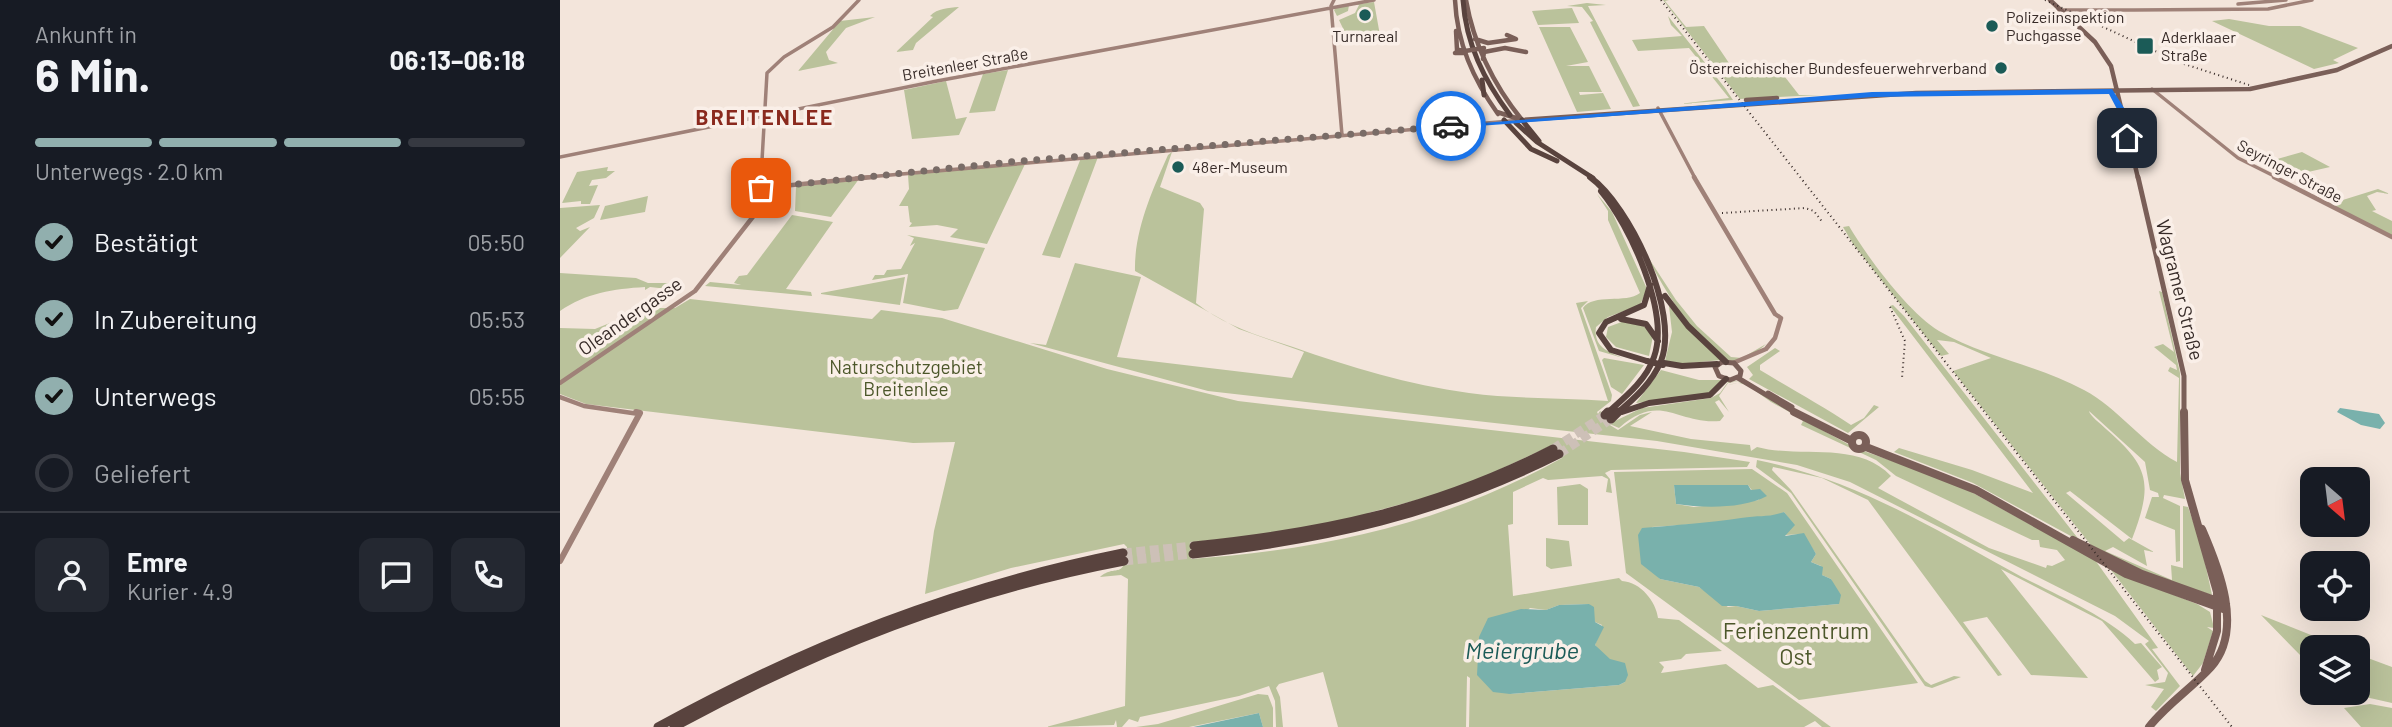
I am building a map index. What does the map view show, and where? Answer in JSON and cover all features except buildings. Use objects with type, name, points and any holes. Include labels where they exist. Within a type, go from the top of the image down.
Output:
[{"type":"highway","points":[[1461,0],[1464,33],[1482,80],[1484,95]]},
{"type":"highway","points":[[1461,0],[1471,46],[1490,86],[1512,119],[1528,128],[1560,161],[1594,184],[1607,198],[1650,284],[1660,316],[1658,342],[1643,378],[1611,416]]},
{"type":"highway","points":[[1482,80],[1533,146],[1597,182],[1611,195],[1660,291],[1693,332],[1729,362]]},
{"type":"highway","points":[[1490,86],[1503,94]]},
{"type":"highway","points":[[1650,284],[1644,304],[1606,321],[1599,333],[1601,342],[1609,349],[1682,369],[1715,367]]},
{"type":"highway","points":[[1611,416],[1644,388],[1662,354],[1667,319],[1660,291]]},
{"type":"highway","points":[[1647,360],[1612,347],[1604,339],[1604,328],[1616,320],[1634,319],[1651,327],[1658,342]]},
{"type":"highway","points":[[1611,416],[1645,404],[1710,396],[1726,379]]},
{"type":"highway","points":[[1193,550],[1295,543],[1382,525],[1480,492],[1556,451]]},
{"type":"highway","points":[[658,727],[765,669],[894,613],[999,579],[1124,557],[1012,584],[895,621],[791,666],[674,727]]},
{"type":"main road","points":[[1461,0],[1457,26],[1458,52],[1473,79],[1497,112],[1512,119],[1905,93],[2204,90],[2269,84],[2332,68],[2392,45]]},
{"type":"main road","points":[[1461,0],[1474,38],[1503,94],[1512,119]]},
{"type":"main road","name":"Wagramer Straße","points":[[2048,0],[2102,58],[2122,111],[2184,376],[2184,471],[2196,520],[2216,561],[2221,608],[2205,670],[2149,727]]},
{"type":"main road","points":[[1457,26],[1473,79]]},
{"type":"main road","points":[[1497,43],[1516,39],[1507,35]]},
{"type":"main road","points":[[1474,38],[1481,43],[1516,45],[1526,52]]},
{"type":"main road","points":[[1458,52],[1505,44],[1516,45]]},
{"type":"main road","points":[[1483,59],[1489,49],[1516,45]]},
{"type":"main road","name":"Seyringer Straße","points":[[2153,90],[2238,158],[2392,237]]},
{"type":"main road","points":[[1497,112],[1512,119]]},
{"type":"main road","points":[[1740,373],[1726,379],[1715,367],[1748,360]]},
{"type":"main road","points":[[1729,362],[1740,373],[1780,400],[1851,439],[1856,447],[1867,445],[1980,488],[2116,562],[2221,608]]},
{"type":"main road","points":[[1867,445],[1976,491],[2126,574],[2221,608]]},
{"type":"street","name":"Oleandergasse","points":[[560,383],[695,291],[759,209],[765,78],[770,68],[833,27],[859,0]]},
{"type":"street","points":[[1334,0],[1331,6],[1342,135]]},
{"type":"street","name":"Breitenleer Straße","points":[[560,157],[1331,6],[1374,0]]},
{"type":"street","points":[[2134,10],[2150,12],[2286,0]]},
{"type":"street","points":[[2228,6],[2284,7],[2312,0]]},
{"type":"street","points":[[2060,10],[2150,12]]},
{"type":"street","points":[[1659,110],[1699,187],[1776,318],[1777,332],[1770,345],[1748,360],[1740,373]]},
{"type":"street","points":[[761,188],[1010,162],[1512,119]]},
{"type":"street","points":[[560,397],[584,406],[640,413],[560,561]]},
{"type":"green space","points":[[1663,0],[1669,0],[1665,1],[1686,27],[1704,26],[1731,66],[1775,64],[1799,95],[1821,95],[1740,99]]},
{"type":"green space","points":[[1374,2],[1381,41],[1350,43],[1339,20],[1355,13],[1359,5],[1352,5]]},
{"type":"green space","points":[[1587,3],[1606,5],[1588,6],[1640,106],[1633,107],[1590,22],[1593,21],[1582,7],[1567,6]]},
{"type":"green space","points":[[1349,5],[1348,11],[1337,16],[1334,10],[1337,7]]},
{"type":"green space","points":[[959,7],[916,43],[913,50],[896,52],[933,17],[930,16],[933,13]]},
{"type":"green space","points":[[1572,8],[1579,23],[1538,25],[1532,11]]},
{"type":"green space","points":[[1668,16],[1733,100],[1679,104],[1729,98],[1689,48],[1638,51],[1632,40],[1682,36],[1671,25]]},
{"type":"green space","points":[[875,17],[846,28],[826,52],[829,60],[838,63],[798,71],[840,21]]},
{"type":"green space","points":[[2229,19],[2269,26],[2300,26],[2358,48],[2333,60],[2339,63],[2314,69],[2212,21]]},
{"type":"green space","points":[[1539,27],[1570,27],[1588,62],[1566,66],[1589,66],[1602,92],[1579,92],[1580,95],[1603,93],[1611,109],[1577,112]]},
{"type":"green space","points":[[1008,70],[995,111],[969,113],[983,74]]},
{"type":"green space","points":[[946,81],[956,119],[967,117],[959,135],[912,139],[904,90]]},
{"type":"green space","points":[[1172,152],[1160,187],[1200,203],[1204,209],[1196,303],[1210,313],[1135,271],[1137,241],[1145,212],[1168,155]]},
{"type":"green space","points":[[2302,152],[2330,167],[2286,177],[2259,164]]},
{"type":"green space","points":[[1098,157],[1060,258],[1042,255],[1081,158]]},
{"type":"green space","points":[[1026,162],[987,244],[950,237],[958,229],[937,225],[909,227],[912,223],[908,206],[899,206],[909,189],[908,175]]},
{"type":"green space","points":[[608,167],[607,171],[615,171],[606,178],[592,180],[589,186],[598,185],[590,204],[581,204],[581,201],[562,203],[577,172]]},
{"type":"green space","points":[[859,179],[831,217],[795,211],[796,186]]},
{"type":"green space","points":[[2378,189],[2390,194],[2377,192],[2367,196],[2376,210],[2372,211],[2392,221],[2392,236],[2330,204]]},
{"type":"green space","points":[[1597,194],[1612,212],[1647,289],[1640,305],[1608,317],[1596,327],[1600,344],[1623,358],[1599,351],[1583,308],[1594,301],[1627,298],[1640,293],[1608,220],[1608,211]]},
{"type":"green space","points":[[648,196],[645,212],[600,220],[605,206]]},
{"type":"green space","points":[[600,205],[594,218],[576,228],[580,231],[590,227],[560,258],[560,208]]},
{"type":"green space","points":[[792,215],[833,222],[786,289],[811,292],[812,296],[705,286],[710,282],[741,285],[734,283],[739,276],[747,275]]},
{"type":"green space","points":[[1849,226],[1890,283],[1927,323],[1956,340],[2084,390],[2177,462],[2179,378],[2168,371],[2170,367],[2177,370],[2176,365],[2154,347],[2163,344],[2174,352],[2159,291],[2162,292],[2180,373],[2180,473],[2185,499],[2164,495],[2163,498],[2180,506],[2180,561],[2176,562],[2175,530],[2145,518],[2152,497],[2159,497],[2158,493],[2150,490],[2145,462],[2089,411],[2132,454],[2139,466],[2145,490],[2132,539],[2070,491],[2066,493],[2124,542],[2129,538],[2154,552],[2144,550],[2147,566],[2113,547],[2105,551],[2172,580],[2171,565],[2183,568],[2183,506],[2188,507],[2201,544],[2212,595],[2169,582],[2094,549],[1953,371],[1991,358],[1954,342],[1937,340],[1949,354],[1941,356],[1853,244],[1843,227]]},
{"type":"green space","points":[[907,235],[985,248],[958,309],[944,311],[903,303],[908,274],[872,280],[875,275],[884,275],[887,270],[901,269],[915,243],[910,246],[914,238]]},
{"type":"green space","points":[[1646,254],[1676,300],[1697,326],[1731,357],[1742,358],[1766,344],[1737,361],[1728,360],[1716,353],[1681,313]]},
{"type":"green space","points":[[1075,263],[1141,277],[1117,357],[1292,378],[1304,352],[1239,329],[1228,323],[1336,362],[1447,390],[1486,395],[1608,401],[1576,303],[1588,301],[1581,308],[1612,395],[1611,401],[1597,412],[1598,414],[1600,411],[1615,421],[1642,408],[1711,398],[1720,393],[1728,382],[1740,381],[1728,383],[1719,396],[1729,412],[1719,400],[1715,402],[1724,416],[1720,421],[1692,419],[1658,411],[1646,412],[1634,417],[1619,428],[1605,422],[1618,430],[1640,415],[1652,412],[1630,426],[1691,439],[1750,445],[1751,451],[1757,447],[1792,452],[1828,452],[1862,458],[1891,476],[1878,488],[1989,548],[2046,568],[2047,565],[2052,566],[2065,560],[2057,550],[2040,547],[2039,540],[2032,540],[1896,476],[1876,460],[1801,425],[1803,421],[1797,416],[1855,448],[1955,483],[2095,560],[2158,648],[2152,649],[2180,686],[2156,711],[2151,707],[2164,689],[2145,685],[2165,682],[2168,673],[2145,644],[2149,641],[2115,616],[1850,482],[1797,465],[1657,441],[1208,391],[1030,343],[1046,345]]},
{"type":"green space","points":[[560,273],[636,278],[648,283],[683,283],[677,290],[650,287],[645,290],[645,287],[600,293],[560,311]]},
{"type":"green space","points":[[905,277],[900,305],[821,294],[821,293]]},
{"type":"green space","name":"Naturschutzgebiet Breitenlee","points":[[690,299],[872,319],[881,310],[942,318],[1107,369],[1238,401],[1684,452],[1750,462],[1747,467],[1611,470],[1605,473],[1610,479],[1612,493],[1606,492],[1608,479],[1602,476],[1548,480],[1543,478],[1513,492],[1513,524],[1508,525],[1513,596],[1619,578],[1629,582],[1646,594],[1658,618],[1679,620],[1722,651],[1686,654],[1681,659],[1659,662],[1664,667],[1661,673],[1726,664],[1758,688],[1773,685],[1831,727],[1822,727],[1815,721],[1804,727],[1469,727],[1470,678],[1467,676],[1466,727],[1338,727],[1323,672],[1279,684],[1276,688],[1280,697],[1283,727],[1276,727],[1275,701],[1269,686],[1239,696],[1140,717],[1138,722],[1129,719],[1122,727],[1117,727],[1116,720],[1114,725],[1046,727],[1125,706],[1128,579],[1121,575],[1100,577],[1121,568],[1127,547],[1124,544],[1011,568],[925,594],[934,531],[955,442],[913,443],[586,404],[560,394],[560,328],[595,329],[647,308],[675,308]],"holes":[[[1550,446],[1562,458],[1517,481],[1428,516],[1337,540],[1191,559],[1193,542],[1298,531],[1366,517],[1368,513],[1458,489]],[[1589,604],[1595,622],[1602,625],[1595,645],[1625,682],[1619,685],[1510,694],[1477,662],[1479,654],[1530,608],[1546,610],[1559,605]]]},
{"type":"green space","points":[[1893,305],[2080,541],[1973,483],[1894,452],[1899,448],[1972,470],[2033,493],[1890,306]]},
{"type":"green space","points":[[1669,306],[1721,360],[1679,364],[1665,361],[1672,332]]},
{"type":"green space","points":[[1627,320],[1642,324],[1653,336],[1649,356],[1616,347],[1606,337],[1608,327]]},
{"type":"green space","points":[[1775,348],[1780,351],[1760,365],[1760,370],[1851,425],[1864,418],[1874,405],[1879,407],[1848,433],[1749,379],[1753,375],[1747,367]]},
{"type":"green space","points":[[1604,358],[1644,365],[1622,394],[1611,387],[1602,360]]},
{"type":"green space","points":[[1661,370],[1699,380],[1722,380],[1711,394],[1636,403]]},
{"type":"green space","points":[[1751,387],[1772,399],[1797,416],[1771,402]]},
{"type":"green space","points":[[1757,460],[1822,478],[1773,467],[1772,470],[1791,490],[1925,681],[1931,685],[1954,676],[1961,677],[1932,688],[1925,686],[1791,493],[1756,467]]},
{"type":"green space","name":"Ferienzentrum Ost","points":[[1752,469],[1787,493],[1918,683],[1799,700],[1626,573],[1614,472]],"holes":[[[1674,485],[1748,485],[1759,500],[1694,507],[1676,504]],[[1784,512],[1793,524],[1785,535],[1803,534],[1816,554],[1811,562],[1821,566],[1822,575],[1831,579],[1839,604],[1759,611],[1728,607],[1699,587],[1660,579],[1649,567],[1652,527],[1771,519]]]},
{"type":"green space","points":[[1822,478],[1888,505],[2075,604],[2107,622],[2135,644],[2141,643],[2162,667],[2157,670],[2159,679],[2155,682],[2102,621],[2001,569],[2088,678],[2031,675],[1987,617],[1963,622],[2002,675],[1998,676],[1868,500]]},
{"type":"green space","points":[[1580,484],[1588,489],[1588,525],[1558,525],[1557,487]]},
{"type":"green space","points":[[1546,538],[1569,541],[1572,566],[1551,569],[1546,566]]},
{"type":"green space","points":[[2111,570],[2197,604],[2210,612],[2214,628],[2207,627],[2213,631],[2203,663],[2193,676]]},
{"type":"green space","points":[[2261,615],[2311,635],[2300,635],[2300,655]]},
{"type":"green space","points":[[2370,659],[2392,667],[2392,703],[2370,698]]},
{"type":"green space","points":[[1258,694],[1268,695],[1273,708],[1273,727],[1263,727],[1259,713],[1189,727],[1136,727],[1158,724]]},
{"type":"green space","points":[[2370,704],[2392,708],[2392,727],[2361,727],[2344,708]]},
{"type":"water","points":[[2340,408],[2379,414],[2385,423],[2380,429],[2361,425],[2337,412]]},
{"type":"water","points":[[1674,485],[1748,485],[1751,490],[1760,489],[1767,496],[1735,505],[1710,507],[1676,504]]},
{"type":"water","points":[[1784,512],[1795,525],[1785,536],[1804,533],[1816,554],[1811,562],[1823,567],[1822,575],[1831,579],[1841,595],[1839,604],[1759,611],[1722,606],[1699,587],[1660,579],[1641,564],[1638,535],[1642,528],[1768,516]]},
{"type":"water","name":"Meiergrube","points":[[1589,604],[1594,607],[1595,622],[1604,627],[1595,645],[1610,659],[1625,663],[1628,675],[1625,682],[1619,685],[1510,694],[1493,692],[1477,675],[1479,637],[1488,618],[1521,609],[1546,610],[1559,605]]},
{"type":"water","points":[[1259,713],[1263,727],[1193,727]]},
{"type":"tunnel","points":[[1553,449],[1605,415]]},
{"type":"tunnel","points":[[1559,454],[1611,419]]},
{"type":"tunnel","points":[[1123,553],[1194,546]]},
{"type":"tunnel","points":[[1124,561],[1193,554]]},
{"type":"railway","points":[[1661,0],[2232,727]]},
{"type":"railway","points":[[2045,0],[2181,63],[2249,85]]},
{"type":"railway","points":[[1722,213],[1805,208],[1814,211],[1823,223]]},
{"type":"railway","points":[[1890,307],[1905,341],[1902,378]]},
{"type":"way so far","points":[[761,188],[1010,162],[1451,126]]},
{"type":"place","name":"Turnareal","points":[[1365,15]]},
{"type":"place","name":"Polizeiinspektion Puchgasse","points":[[1992,26]]},
{"type":"place","name":"Aderklaaer Straße","points":[[2145,46]]},
{"type":"place","name":"Österreichischer Bundesfeuerwehrverband","points":[[2001,68]]},
{"type":"place","name":"48er-Museum","points":[[1178,167]]},
{"type":"district","name":"BREITENLEE","points":[[765,118]]},
{"type":"route","points":[[1451,126],[1872,95],[2112,91],[2114,100],[2122,111],[2127,138]]}]
